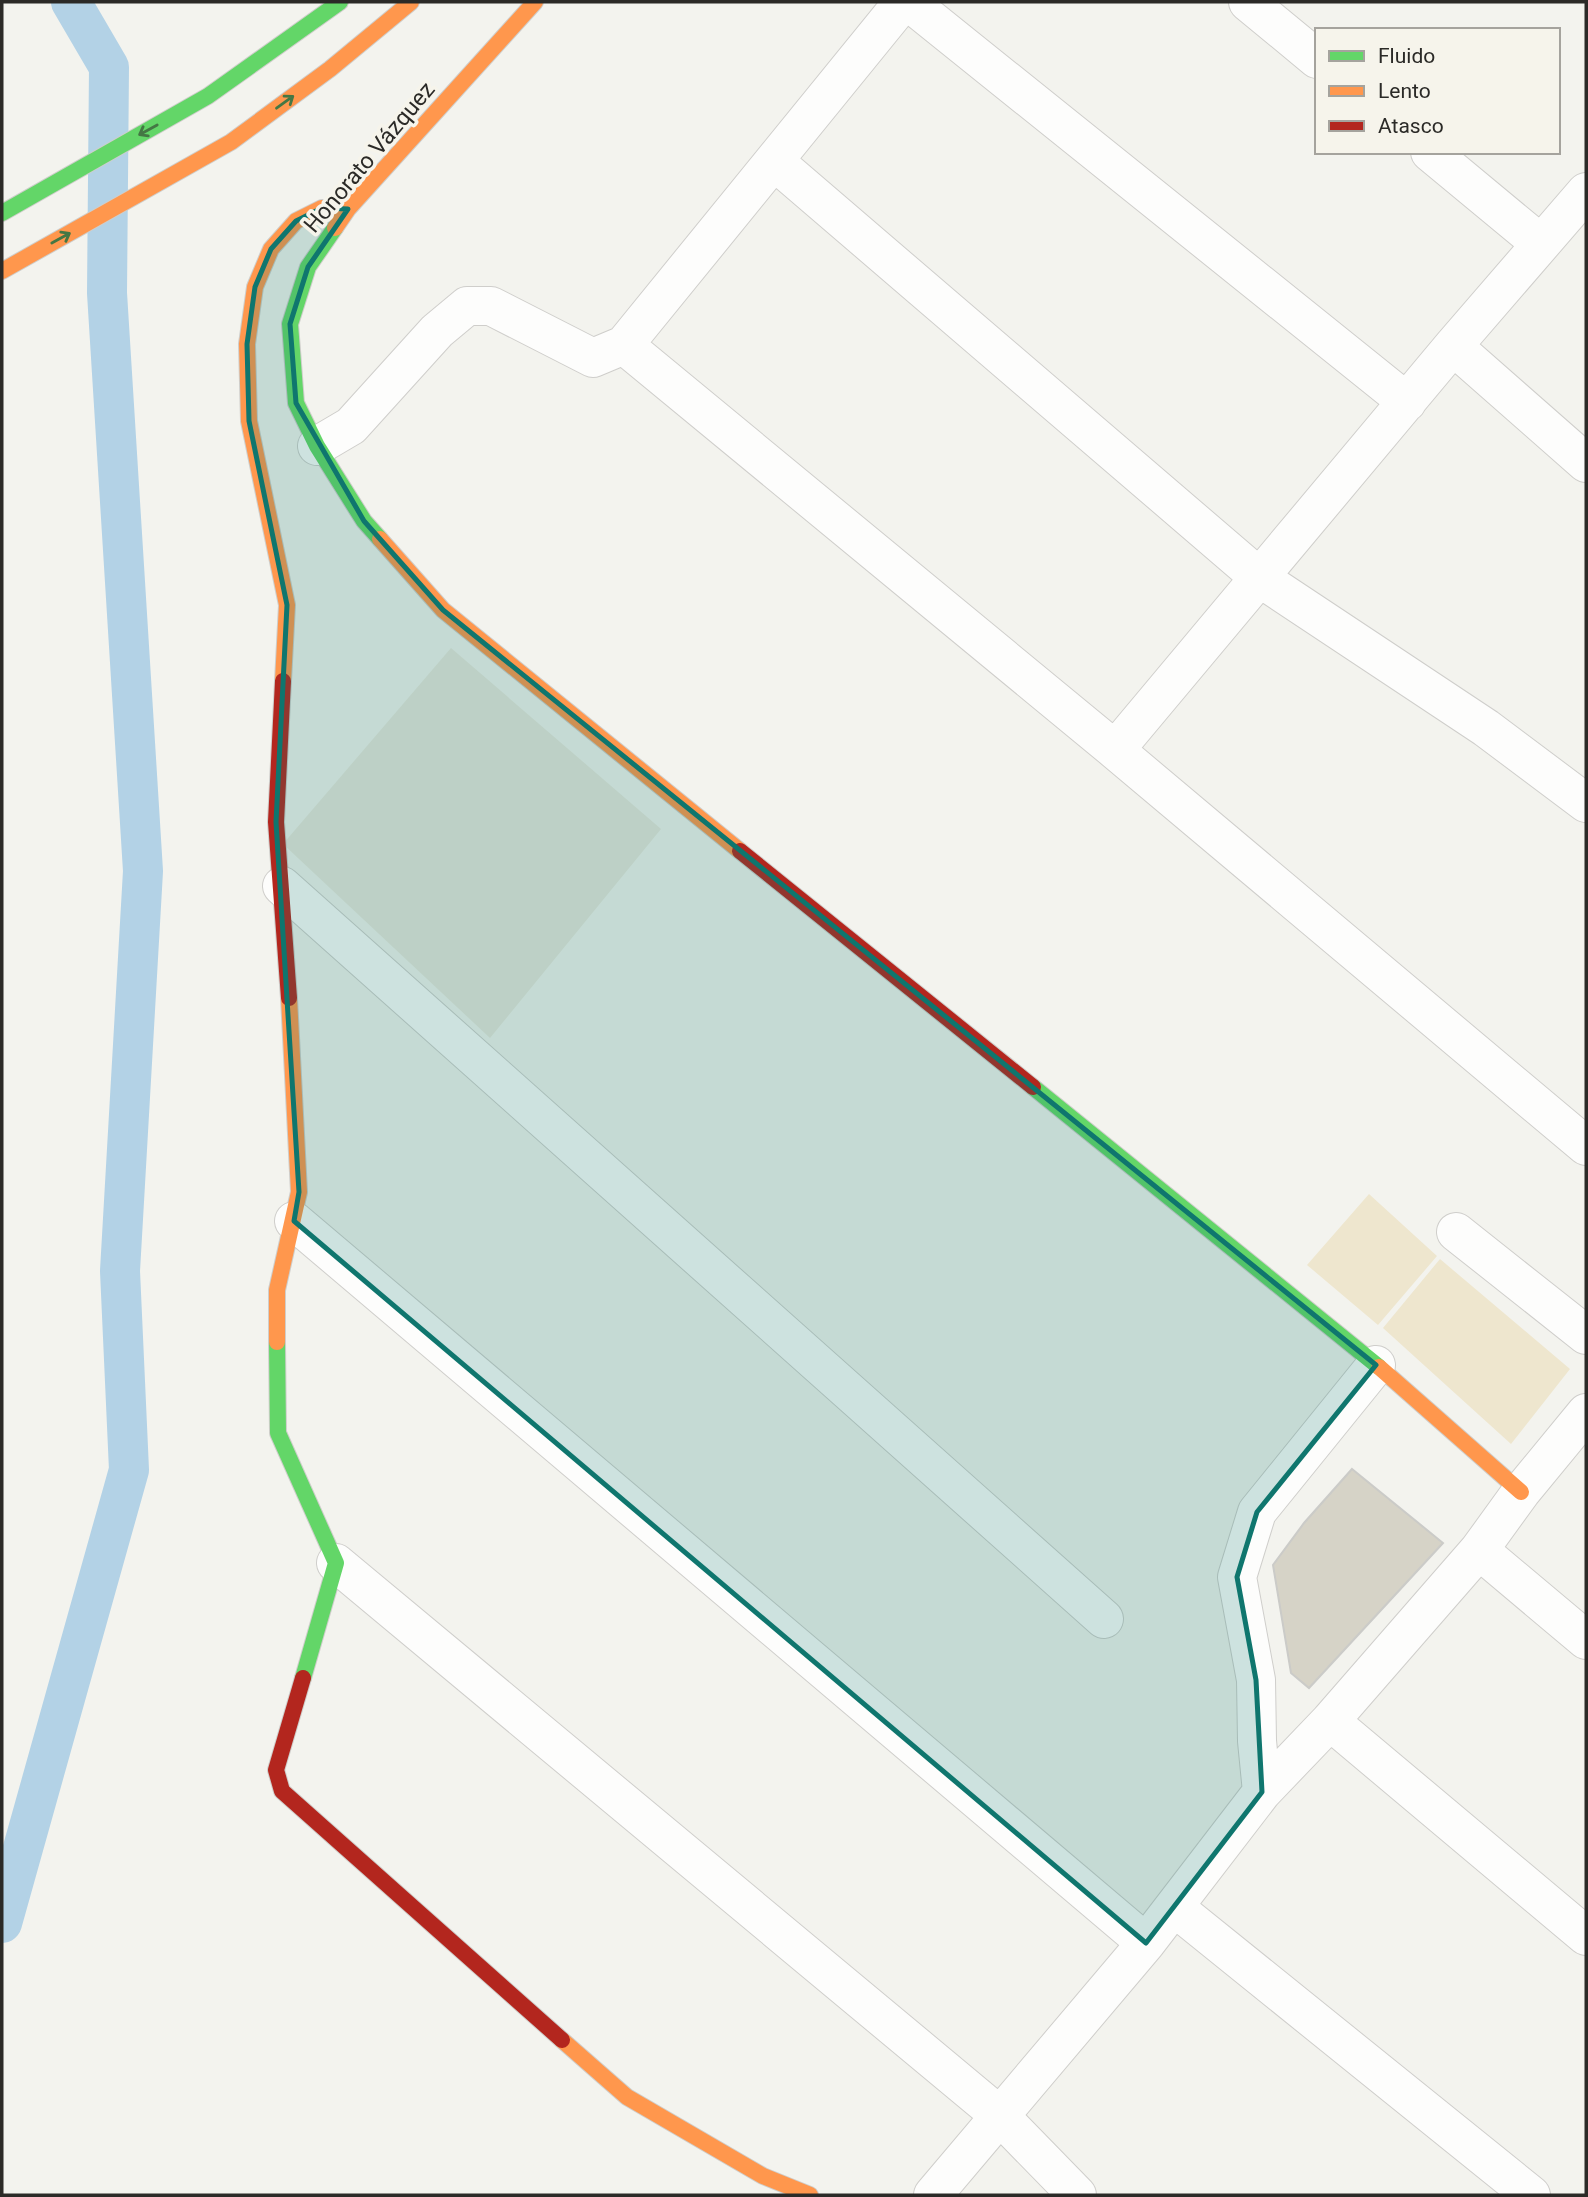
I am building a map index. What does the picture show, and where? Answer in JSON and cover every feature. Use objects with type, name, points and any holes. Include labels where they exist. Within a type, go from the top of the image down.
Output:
[{"type":"street","points":[[2,213],[208,96],[340,2]]},
{"type":"street","points":[[2,271],[230,142],[330,69],[411,2]]},
{"type":"street","name":"Honorato Vázquez","points":[[535,2],[348,209],[308,267],[290,324],[296,404],[317,446],[364,521],[443,610],[1376,1365],[1521,1492]]},
{"type":"street","points":[[317,446],[351,426],[437,331],[467,306],[491,306],[593,358],[624,345],[903,2]]},
{"type":"street","points":[[909,2],[1407,402]]},
{"type":"street","points":[[1248,2],[1315,57]]},
{"type":"street","points":[[1432,154],[1541,244]]},
{"type":"street","points":[[774,161],[1260,578],[1486,727],[1586,803]]},
{"type":"street","points":[[1115,750],[1453,346],[1584,198]]},
{"type":"street","points":[[348,209],[322,208],[296,221],[271,250],[255,287],[247,344],[249,421],[287,605],[276,822],[299,1192],[295,1220],[277,1290],[278,1433],[337,1563],[999,2115],[1077,2195]]},
{"type":"street","points":[[624,345],[1115,750],[1586,1146]]},
{"type":"street","points":[[1453,346],[1586,463]]},
{"type":"street","points":[[282,886],[1104,1619]]},
{"type":"street","points":[[295,1220],[1146,1943]]},
{"type":"street","points":[[1456,1231],[1586,1335]]},
{"type":"street","points":[[1262,1792],[1257,1741],[1256,1680],[1237,1577],[1256,1512],[1376,1365]]},
{"type":"street","points":[[933,2195],[1146,1943],[1262,1792],[1330,1721],[1479,1550],[1521,1492],[1586,1413]]},
{"type":"street","points":[[1479,1550],[1586,1640]]},
{"type":"street","points":[[337,1563],[276,1770],[282,1791],[626,2097],[763,2176],[810,2195]]},
{"type":"street","points":[[1330,1721],[1586,1936]]},
{"type":"street","points":[[1174,1907],[1531,2195]]},
{"type":"highlighted area","points":[[322,208],[348,209],[308,267],[290,324],[296,403],[364,521],[443,610],[1376,1365],[1257,1512],[1237,1577],[1256,1680],[1262,1792],[1146,1943],[294,1221],[299,1192],[276,822],[287,605],[249,421],[247,344],[255,287],[271,249],[296,221]]},
{"type":"shaded area","points":[[451,648],[661,829],[490,1038],[283,844]]},
{"type":"shaded area","points":[[1369,1194],[1437,1256],[1378,1325],[1307,1265]]},
{"type":"shaded area","points":[[1440,1259],[1570,1369],[1511,1444],[1383,1328]]},
{"type":"building","points":[[1352,1469],[1443,1543],[1309,1688],[1291,1673],[1273,1565],[1304,1523]]},
{"type":"waterway","points":[[2,1923],[129,1470],[120,1271],[143,871],[107,293],[109,67],[71,2]]},
{"type":"traffic: fast","points":[[2,213],[208,96],[340,2]]},
{"type":"traffic: fast","points":[[335,228],[308,267],[290,324],[296,403],[317,446],[364,521],[380,539]]},
{"type":"traffic: fast","points":[[1033,1087],[1379,1367]]},
{"type":"traffic: fast","points":[[277,1342],[278,1433],[336,1563],[303,1678]]},
{"type":"traffic: slow","points":[[2,271],[231,142],[330,69],[411,2]]},
{"type":"traffic: slow","points":[[335,228],[348,209],[535,2]]},
{"type":"traffic: slow","points":[[283,681],[287,605],[249,421],[247,344],[255,287],[271,249],[296,221],[322,208],[348,209]]},
{"type":"traffic: slow","points":[[380,539],[443,610],[740,851]]},
{"type":"traffic: slow","points":[[277,1342],[277,1290],[299,1192],[289,998]]},
{"type":"traffic: slow","points":[[1379,1367],[1521,1492]]},
{"type":"traffic: slow","points":[[562,2040],[627,2097],[763,2176],[810,2195]]},
{"type":"traffic: jam","points":[[283,681],[276,822],[289,998]]},
{"type":"traffic: jam","points":[[740,851],[1033,1087]]},
{"type":"traffic: jam","points":[[303,1678],[276,1770],[282,1791],[562,2040]]}]
